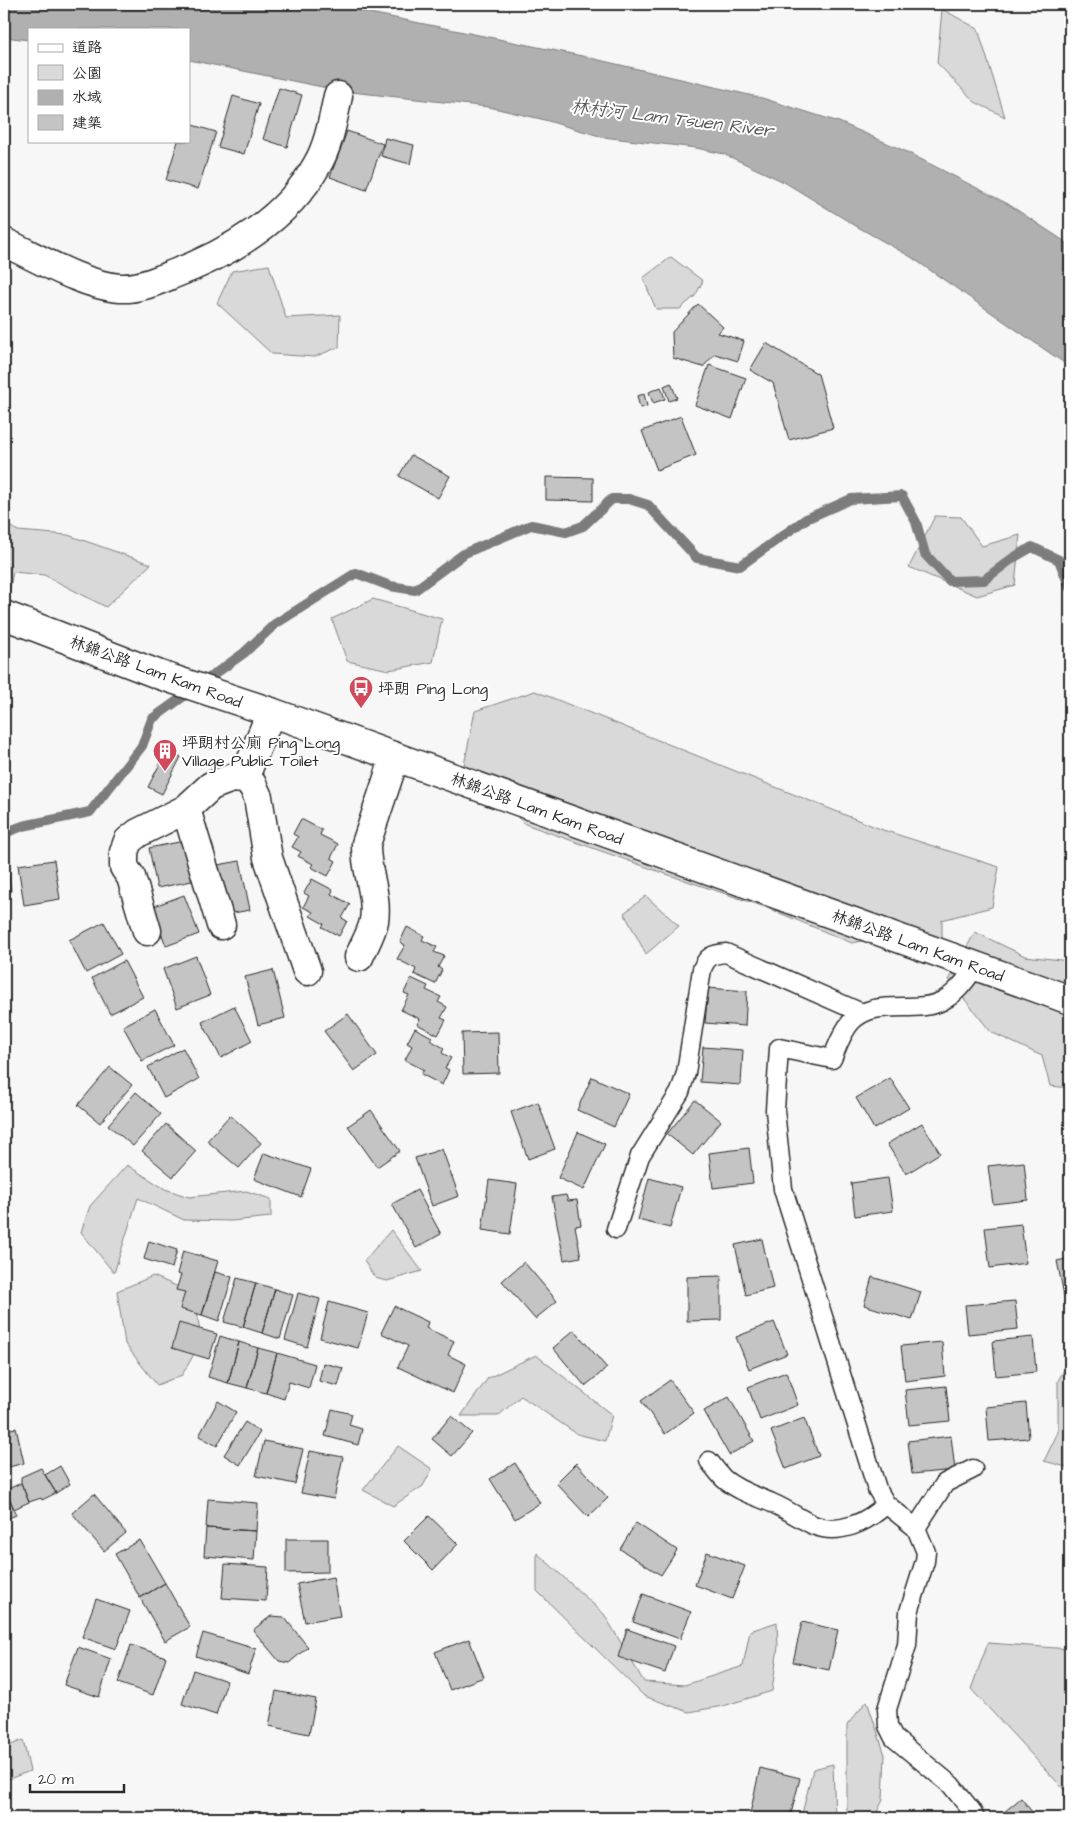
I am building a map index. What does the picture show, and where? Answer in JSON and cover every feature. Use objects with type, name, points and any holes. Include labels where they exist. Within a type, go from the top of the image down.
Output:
[{"type":"street","points":[[4,242],[103,286],[135,287],[189,269],[216,257],[250,235],[278,213],[304,186],[318,164],[329,137],[338,96]]},
{"type":"street","name":"林錦公路 Lam Kam Road","points":[[4,615],[160,675],[238,700],[1070,1000]]},
{"type":"street","points":[[244,779],[271,712]]},
{"type":"street","points":[[359,957],[374,922],[374,899],[365,858],[366,844],[395,757]]},
{"type":"street","points":[[147,931],[131,877],[124,867],[124,852],[128,841],[138,833],[186,810],[211,786],[232,778],[244,779],[252,784],[258,797],[268,858],[307,970]]},
{"type":"street","points":[[186,810],[221,925]]},
{"type":"lane","points":[[616,1229],[640,1156],[680,1092],[686,1073],[702,969],[705,961],[713,954],[726,953],[862,1013]]},
{"type":"lane","points":[[975,1818],[971,1810],[950,1785],[894,1738],[888,1726],[887,1709],[907,1645],[909,1612],[926,1552],[916,1528],[886,1504],[877,1488],[783,1189],[776,1110],[779,1048],[832,1060],[848,1028],[862,1013],[872,1009],[926,1006],[942,1001],[961,987],[977,965]]},
{"type":"lane","points":[[709,1461],[724,1479],[740,1489],[814,1525],[826,1528],[853,1526],[875,1515],[886,1504]]},
{"type":"lane","points":[[916,1528],[945,1483],[973,1469]]},
{"type":"green space","points":[[942,9],[978,29],[1005,117],[975,102],[937,63]]},
{"type":"green space","points":[[671,257],[703,281],[695,296],[680,309],[656,309],[643,278]]},
{"type":"green space","points":[[269,265],[286,318],[340,315],[339,347],[314,357],[272,354],[217,303],[232,271]]},
{"type":"green space","points":[[935,516],[961,517],[982,546],[1020,535],[1015,585],[977,596],[909,567]]},
{"type":"green space","points":[[4,523],[18,531],[68,535],[151,564],[106,607],[44,575],[13,572],[4,617]]},
{"type":"green space","points":[[373,599],[442,619],[433,662],[389,670],[347,661],[332,619]]},
{"type":"green space","points":[[535,691],[883,830],[999,867],[992,907],[942,920],[942,943],[910,931],[852,943],[765,907],[525,824],[464,765],[475,711]]},
{"type":"green space","points":[[646,896],[679,926],[646,954],[624,913]]},
{"type":"green space","points":[[975,932],[1025,956],[1070,961],[1070,1088],[1050,1086],[1042,1056],[991,1032],[949,980]]},
{"type":"green space","points":[[127,1165],[165,1189],[189,1197],[246,1191],[271,1199],[271,1217],[232,1221],[184,1220],[138,1198],[114,1273],[81,1232],[90,1206]]},
{"type":"green space","points":[[391,1230],[422,1271],[387,1281],[375,1278],[364,1261]]},
{"type":"green space","points":[[153,1276],[195,1294],[201,1342],[182,1375],[157,1385],[125,1344],[117,1291]]},
{"type":"green space","points":[[536,1355],[612,1415],[605,1441],[577,1434],[521,1396],[498,1416],[461,1416],[488,1378]]},
{"type":"green space","points":[[1070,1359],[1070,1468],[1044,1461],[1058,1432],[1058,1381]]},
{"type":"green space","points":[[398,1446],[432,1469],[423,1486],[393,1506],[363,1490]]},
{"type":"green space","points":[[537,1553],[604,1614],[644,1682],[685,1685],[743,1666],[750,1631],[777,1622],[778,1647],[772,1691],[723,1706],[689,1712],[644,1696],[537,1591]]},
{"type":"green space","points":[[988,1643],[1070,1649],[1070,1796],[971,1689]]},
{"type":"green space","points":[[867,1701],[885,1755],[883,1800],[874,1818],[854,1818],[847,1814],[847,1725]]},
{"type":"green space","points":[[23,1740],[30,1771],[4,1781],[4,1748]]},
{"type":"green space","points":[[833,1764],[835,1818],[801,1818],[813,1769]]},
{"type":"water","name":"林村河 Lam Tsuen River","points":[[4,4],[326,4],[582,56],[762,98],[839,122],[905,151],[1008,204],[1070,245],[1070,367],[911,257],[784,182],[724,154],[696,148],[603,137],[541,119],[489,107],[342,91],[190,60],[190,28],[28,28],[28,40],[4,37]]},
{"type":"building","points":[[279,88],[302,95],[287,147],[263,139]]},
{"type":"building","points":[[233,96],[259,104],[244,154],[218,147]]},
{"type":"building","points":[[190,124],[216,132],[198,189],[166,180],[178,142],[190,142]]},
{"type":"building","points":[[347,131],[383,144],[366,190],[330,177]]},
{"type":"building","points":[[385,138],[414,145],[410,164],[381,156]]},
{"type":"building","points":[[698,304],[723,327],[718,333],[744,341],[738,361],[715,354],[703,367],[673,358],[672,332]]},
{"type":"building","points":[[766,343],[818,374],[833,428],[789,440],[773,383],[750,370]]},
{"type":"building","points":[[709,365],[746,378],[732,419],[695,405]]},
{"type":"building","points":[[671,383],[677,398],[669,401],[664,386]]},
{"type":"building","points":[[661,387],[665,399],[653,403],[649,392]]},
{"type":"building","points":[[644,394],[647,406],[640,408],[637,396]]},
{"type":"building","points":[[681,416],[696,455],[657,470],[642,431]]},
{"type":"building","points":[[411,455],[450,476],[438,498],[399,476]]},
{"type":"building","points":[[546,477],[593,478],[593,501],[546,500]]},
{"type":"building","name":"坪朗村公廁 Ping Long Village Public Toilet","points":[[167,750],[181,757],[162,794],[148,787]]},
{"type":"building","points":[[301,819],[322,830],[320,835],[338,844],[331,858],[336,861],[328,876],[311,867],[313,864],[298,856],[301,852],[292,847],[298,837],[293,834]]},
{"type":"building","points":[[184,841],[192,881],[157,888],[149,848]]},
{"type":"building","points":[[4,853],[6,853],[11,892],[4,893]]},
{"type":"building","points":[[54,860],[60,899],[24,905],[18,865]]},
{"type":"building","points":[[240,861],[250,910],[222,915],[212,866]]},
{"type":"building","points":[[312,879],[333,890],[331,894],[350,904],[342,918],[347,921],[339,936],[322,927],[324,924],[310,916],[313,912],[303,907],[309,896],[304,893]]},
{"type":"building","points":[[184,895],[199,934],[166,946],[152,907]]},
{"type":"building","points":[[104,922],[121,954],[86,973],[69,940]]},
{"type":"building","points":[[407,927],[424,936],[422,940],[437,947],[434,952],[444,956],[438,967],[442,970],[435,984],[414,974],[416,969],[397,959],[405,945],[400,942]]},
{"type":"building","points":[[196,956],[210,995],[177,1008],[163,969]]},
{"type":"building","points":[[124,961],[143,997],[110,1014],[92,978]]},
{"type":"building","points":[[273,970],[285,1018],[258,1025],[245,977]]},
{"type":"building","points":[[411,978],[428,986],[426,990],[441,997],[438,1002],[447,1007],[441,1018],[446,1020],[438,1035],[417,1024],[420,1019],[401,1010],[409,995],[404,993]]},
{"type":"building","points":[[708,988],[747,991],[745,1026],[705,1023]]},
{"type":"building","points":[[234,1006],[252,1041],[221,1058],[202,1022]]},
{"type":"building","points":[[155,1009],[174,1045],[142,1061],[123,1026]]},
{"type":"building","points":[[348,1014],[377,1055],[354,1071],[324,1031]]},
{"type":"building","points":[[415,1028],[432,1037],[430,1040],[444,1048],[442,1053],[451,1058],[445,1068],[449,1070],[442,1085],[421,1074],[424,1070],[405,1060],[412,1046],[407,1043]]},
{"type":"building","points":[[498,1032],[499,1073],[463,1074],[462,1033]]},
{"type":"building","points":[[703,1047],[743,1050],[741,1085],[700,1082]]},
{"type":"building","points":[[183,1048],[199,1079],[164,1098],[148,1067]]},
{"type":"building","points":[[110,1067],[132,1085],[100,1123],[78,1105]]},
{"type":"building","points":[[592,1077],[629,1094],[614,1127],[577,1110]]},
{"type":"building","points":[[890,1078],[909,1108],[874,1129],[856,1098]]},
{"type":"building","points":[[136,1092],[161,1114],[133,1146],[108,1125]]},
{"type":"building","points":[[695,1100],[721,1121],[693,1155],[667,1134]]},
{"type":"building","points":[[538,1102],[555,1149],[528,1159],[511,1112]]},
{"type":"building","points":[[371,1110],[400,1151],[377,1167],[348,1126]]},
{"type":"building","points":[[230,1115],[261,1143],[239,1168],[207,1141]]},
{"type":"building","points":[[922,1123],[940,1153],[906,1174],[887,1144]]},
{"type":"building","points":[[166,1124],[196,1151],[173,1177],[142,1151]]},
{"type":"building","points":[[578,1132],[605,1144],[584,1190],[558,1178]]},
{"type":"building","points":[[749,1148],[753,1183],[713,1188],[709,1153]]},
{"type":"building","points":[[442,1149],[459,1196],[432,1206],[415,1158]]},
{"type":"building","points":[[264,1153],[311,1169],[301,1197],[254,1179]]},
{"type":"building","points":[[1024,1162],[1028,1200],[993,1204],[988,1166]]},
{"type":"building","points":[[649,1178],[681,1187],[670,1228],[638,1220]]},
{"type":"building","points":[[888,1178],[893,1211],[855,1216],[851,1183]]},
{"type":"building","points":[[489,1180],[517,1184],[510,1234],[482,1230]]},
{"type":"building","points":[[417,1190],[441,1234],[416,1248],[392,1204]]},
{"type":"building","points":[[566,1195],[568,1201],[577,1200],[581,1225],[575,1226],[581,1257],[564,1260],[552,1197]]},
{"type":"building","points":[[1021,1224],[1026,1263],[990,1268],[985,1228]]},
{"type":"building","points":[[762,1239],[773,1288],[746,1295],[735,1245]]},
{"type":"building","points":[[149,1241],[177,1250],[172,1268],[144,1259]]},
{"type":"building","points":[[183,1251],[218,1261],[202,1315],[180,1309],[185,1292],[176,1290],[181,1275],[177,1274]]},
{"type":"building","points":[[1070,1258],[1070,1299],[1065,1300],[1057,1261]]},
{"type":"building","points":[[524,1262],[557,1301],[535,1319],[502,1281]]},
{"type":"building","points":[[215,1272],[232,1277],[219,1321],[202,1315]]},
{"type":"building","points":[[721,1276],[721,1320],[687,1321],[687,1277]]},
{"type":"building","points":[[872,1277],[921,1292],[912,1320],[864,1305]]},
{"type":"building","points":[[237,1278],[256,1283],[243,1327],[224,1322]]},
{"type":"building","points":[[256,1283],[275,1289],[262,1333],[243,1327]]},
{"type":"building","points":[[275,1289],[293,1295],[280,1339],[262,1333]]},
{"type":"building","points":[[298,1293],[320,1299],[307,1347],[285,1340]]},
{"type":"building","points":[[1015,1301],[1018,1329],[968,1334],[965,1305]]},
{"type":"building","points":[[329,1302],[368,1313],[358,1348],[320,1338]]},
{"type":"building","points":[[394,1306],[428,1322],[426,1328],[454,1341],[448,1355],[466,1364],[453,1393],[398,1367],[408,1346],[381,1333]]},
{"type":"building","points":[[774,1322],[787,1354],[749,1369],[736,1337]]},
{"type":"building","points":[[179,1323],[217,1334],[209,1359],[172,1348]]},
{"type":"building","points":[[574,1330],[607,1368],[585,1386],[553,1348]]},
{"type":"building","points":[[220,1336],[239,1342],[228,1383],[208,1377]]},
{"type":"building","points":[[1033,1337],[1036,1372],[996,1376],[993,1341]]},
{"type":"building","points":[[239,1342],[258,1348],[247,1388],[228,1383]]},
{"type":"building","points":[[942,1342],[945,1376],[905,1381],[901,1346]]},
{"type":"building","points":[[258,1348],[277,1353],[266,1393],[247,1388]]},
{"type":"building","points":[[277,1353],[315,1364],[309,1388],[289,1382],[284,1399],[266,1393]]},
{"type":"building","points":[[323,1363],[343,1368],[338,1386],[319,1381]]},
{"type":"building","points":[[786,1372],[798,1405],[760,1420],[748,1387]]},
{"type":"building","points":[[670,1380],[694,1413],[665,1434],[641,1401]]},
{"type":"building","points":[[946,1386],[950,1421],[909,1425],[905,1390]]},
{"type":"building","points":[[729,1397],[754,1441],[729,1455],[704,1411]]},
{"type":"building","points":[[218,1401],[236,1412],[217,1446],[199,1436]]},
{"type":"building","points":[[1026,1403],[1029,1438],[989,1441],[986,1407]]},
{"type":"building","points":[[332,1409],[352,1414],[349,1425],[362,1429],[358,1445],[325,1436]]},
{"type":"building","points":[[451,1416],[472,1433],[452,1456],[432,1439]]},
{"type":"building","points":[[804,1418],[819,1456],[786,1469],[771,1431]]},
{"type":"building","points":[[245,1422],[260,1432],[240,1465],[224,1455]]},
{"type":"building","points":[[16,1428],[24,1463],[9,1467],[4,1445],[4,1430]]},
{"type":"building","points":[[951,1436],[955,1470],[912,1474],[908,1441]]},
{"type":"building","points":[[264,1441],[303,1449],[295,1484],[256,1476]]},
{"type":"building","points":[[310,1451],[343,1457],[334,1499],[301,1493]]},
{"type":"building","points":[[515,1463],[540,1503],[515,1519],[490,1479]]},
{"type":"building","points":[[576,1463],[608,1498],[588,1517],[556,1483]]},
{"type":"building","points":[[60,1466],[70,1484],[56,1493],[45,1475]]},
{"type":"building","points":[[41,1468],[56,1493],[42,1500],[41,1498],[29,1502],[21,1483],[21,1477]]},
{"type":"building","points":[[21,1483],[29,1502],[14,1509],[6,1490]]},
{"type":"building","points":[[6,1490],[16,1515],[4,1520],[4,1491]]},
{"type":"building","points":[[94,1494],[126,1533],[104,1551],[72,1513]]},
{"type":"building","points":[[208,1499],[258,1503],[256,1531],[206,1528]]},
{"type":"building","points":[[429,1516],[458,1544],[433,1570],[404,1541]]},
{"type":"building","points":[[636,1523],[677,1550],[661,1575],[620,1549]]},
{"type":"building","points":[[206,1528],[256,1531],[254,1560],[204,1556]]},
{"type":"building","points":[[286,1539],[328,1539],[328,1572],[286,1573]]},
{"type":"building","points":[[140,1540],[165,1583],[140,1598],[115,1554]]},
{"type":"building","points":[[707,1552],[745,1566],[732,1599],[695,1585]]},
{"type":"building","points":[[225,1564],[268,1567],[266,1601],[222,1598]]},
{"type":"building","points":[[333,1577],[340,1616],[305,1622],[297,1584]]},
{"type":"building","points":[[165,1583],[190,1627],[165,1641],[140,1598]]},
{"type":"building","points":[[643,1594],[691,1612],[680,1639],[633,1622]]},
{"type":"building","points":[[96,1599],[130,1611],[116,1649],[82,1637]]},
{"type":"building","points":[[271,1616],[284,1617],[308,1647],[289,1663],[279,1661],[253,1630]]},
{"type":"building","points":[[802,1622],[838,1630],[829,1670],[793,1662]]},
{"type":"building","points":[[627,1629],[674,1646],[665,1673],[618,1657]]},
{"type":"building","points":[[203,1633],[256,1649],[248,1674],[196,1656]]},
{"type":"building","points":[[469,1639],[484,1677],[450,1690],[435,1652]]},
{"type":"building","points":[[131,1645],[166,1657],[153,1695],[118,1683]]},
{"type":"building","points":[[78,1647],[111,1659],[99,1697],[64,1685]]},
{"type":"building","points":[[193,1670],[227,1681],[216,1715],[182,1704]]},
{"type":"building","points":[[276,1691],[316,1699],[309,1734],[269,1726]]},
{"type":"building","points":[[760,1768],[800,1778],[790,1818],[749,1818]]},
{"type":"building","points":[[1021,1798],[1037,1818],[998,1817]]},
{"type":"waterway","points":[[4,833],[23,826],[90,812],[142,746],[152,719],[244,653],[275,624],[356,573],[390,586],[415,590],[465,553],[531,525],[566,532],[583,526],[612,499],[629,499],[648,505],[697,558],[740,566],[806,519],[851,499],[902,496],[916,522],[925,554],[950,581],[984,580],[1013,558],[1032,547],[1059,560],[1070,588]]},
{"type":"place","name":"坪朗 Ping Long","points":[[361,709]]},
{"type":"place","name":"坪朗村公廁 Ping Long Village Public Toilet","points":[[165,772]]}]
